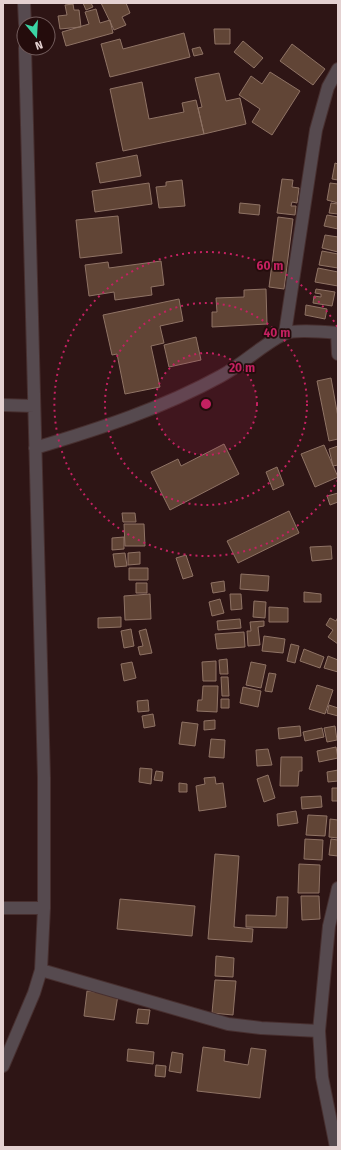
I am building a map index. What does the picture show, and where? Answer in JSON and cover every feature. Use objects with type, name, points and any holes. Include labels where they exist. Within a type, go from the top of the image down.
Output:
[{"type":"street","points":[[24,3],[25,16]]},
{"type":"street","points":[[3,1066],[34,992],[41,970],[44,908],[44,778],[25,56]]},
{"type":"street","points":[[285,333],[316,130],[328,87],[338,69]]},
{"type":"street","points":[[35,448],[101,429],[164,403],[222,376],[285,333],[321,331],[338,333],[338,354]]},
{"type":"street","points":[[3,405],[34,406]]},
{"type":"street","points":[[336,1147],[322,1077],[319,1031],[329,926],[338,888]]},
{"type":"street","points":[[3,908],[44,908]]},
{"type":"street","points":[[41,970],[228,1024],[261,1028],[319,1031]]},
{"type":"building","points":[[83,3],[91,3],[93,7],[86,10]]},
{"type":"building","points":[[101,3],[126,3],[130,13],[122,17],[126,25],[114,30]]},
{"type":"building","points":[[73,4],[74,10],[79,10],[81,27],[60,29],[58,16],[67,15],[65,5]]},
{"type":"building","points":[[96,9],[100,23],[110,20],[113,33],[66,46],[62,32],[89,24],[85,12]]},
{"type":"building","points":[[214,29],[230,29],[230,44],[215,44]]},
{"type":"building","points":[[184,33],[190,57],[110,77],[101,44],[120,39],[123,49]]},
{"type":"building","points":[[243,41],[263,58],[254,68],[234,52]]},
{"type":"building","points":[[292,44],[325,69],[313,85],[280,61]]},
{"type":"building","points":[[200,47],[203,54],[194,56],[192,49]]},
{"type":"building","points":[[270,72],[300,91],[272,135],[252,122],[260,109],[239,95],[251,76],[262,84]]},
{"type":"building","points":[[219,73],[226,101],[240,98],[246,124],[204,134],[198,108],[202,107],[195,78]]},
{"type":"building","points":[[142,82],[149,119],[184,112],[182,103],[196,100],[204,134],[123,151],[110,89]]},
{"type":"building","points":[[137,155],[141,176],[100,183],[96,163]]},
{"type":"building","points":[[335,163],[338,164],[338,180],[332,179]]},
{"type":"building","points":[[282,179],[293,180],[292,187],[299,188],[297,203],[292,202],[291,206],[296,206],[295,215],[277,213]]},
{"type":"building","points":[[182,180],[185,206],[159,208],[156,187],[166,186],[166,182]]},
{"type":"building","points":[[149,183],[152,204],[95,212],[92,191]]},
{"type":"building","points":[[330,183],[338,184],[338,203],[327,200]]},
{"type":"building","points":[[240,203],[260,205],[259,215],[239,213]]},
{"type":"building","points":[[331,203],[338,204],[338,214],[329,213]]},
{"type":"building","points":[[327,215],[338,217],[338,229],[324,226]]},
{"type":"building","points":[[118,216],[122,253],[80,258],[76,220]]},
{"type":"building","points":[[278,217],[293,219],[284,289],[269,287]]},
{"type":"building","points":[[325,235],[338,237],[338,252],[322,248]]},
{"type":"building","points":[[322,251],[338,254],[338,268],[319,265]]},
{"type":"building","points":[[161,261],[164,285],[151,287],[152,295],[115,300],[114,292],[89,296],[85,265],[108,262],[109,268]]},
{"type":"building","points":[[318,268],[338,272],[338,286],[315,282]]},
{"type":"building","points":[[266,289],[267,324],[212,327],[212,312],[217,312],[216,298],[244,297],[244,290]]},
{"type":"building","points":[[316,289],[335,292],[332,306],[313,303],[314,296],[321,297],[321,294],[315,293]]},
{"type":"building","points":[[179,299],[183,321],[160,326],[164,343],[151,346],[160,387],[125,394],[117,354],[112,355],[103,315]]},
{"type":"building","points":[[306,305],[327,309],[325,319],[305,315]]},
{"type":"building","points":[[196,337],[201,360],[169,367],[164,345]]},
{"type":"building","points":[[331,378],[338,417],[338,439],[329,441],[317,381]]},
{"type":"building","points":[[224,444],[239,474],[170,510],[151,472],[178,459],[181,466]]},
{"type":"building","points":[[324,445],[338,477],[315,487],[301,454]]},
{"type":"building","points":[[338,446],[338,465],[333,466],[329,449]]},
{"type":"building","points":[[277,467],[284,485],[273,490],[266,472]]},
{"type":"building","points":[[338,493],[338,502],[330,505],[327,496]]},
{"type":"building","points":[[289,511],[299,533],[238,563],[227,541]]},
{"type":"building","points":[[122,513],[135,513],[136,522],[123,522]]},
{"type":"building","points":[[124,524],[144,524],[145,546],[125,546]]},
{"type":"building","points":[[124,537],[124,549],[112,550],[112,538]]},
{"type":"building","points":[[331,546],[332,559],[312,561],[310,547]]},
{"type":"building","points":[[140,552],[140,564],[128,565],[128,553]]},
{"type":"building","points":[[125,553],[127,566],[115,567],[113,554]]},
{"type":"building","points":[[186,555],[193,576],[183,579],[176,558]]},
{"type":"building","points":[[129,568],[148,568],[148,580],[129,580]]},
{"type":"building","points":[[241,574],[269,576],[268,591],[240,589]]},
{"type":"building","points":[[224,581],[225,591],[213,593],[211,583]]},
{"type":"building","points":[[136,583],[147,583],[147,593],[136,593]]},
{"type":"building","points":[[304,592],[321,594],[321,602],[304,602]]},
{"type":"building","points":[[150,594],[151,619],[125,620],[124,596]]},
{"type":"building","points":[[230,594],[241,594],[242,609],[231,610]]},
{"type":"building","points":[[220,599],[224,613],[212,616],[209,602]]},
{"type":"building","points":[[254,601],[266,602],[265,618],[253,617]]},
{"type":"building","points":[[269,607],[288,608],[288,622],[269,622]]},
{"type":"building","points":[[121,617],[121,627],[98,628],[98,618]]},
{"type":"building","points":[[338,617],[338,644],[328,637],[333,630],[326,625],[330,618],[336,621]]},
{"type":"building","points":[[240,619],[241,628],[218,630],[217,621]]},
{"type":"building","points":[[264,621],[264,626],[258,627],[260,645],[248,646],[247,631],[251,631],[250,622]]},
{"type":"building","points":[[131,629],[134,646],[124,648],[121,631]]},
{"type":"building","points":[[146,629],[152,653],[140,655],[138,647],[143,646],[139,631]]},
{"type":"building","points":[[244,632],[245,647],[217,649],[215,634]]},
{"type":"building","points":[[264,636],[285,639],[283,653],[262,651]]},
{"type":"building","points":[[291,644],[299,646],[295,663],[287,661]]},
{"type":"building","points":[[304,649],[324,657],[320,668],[300,661]]},
{"type":"building","points":[[328,656],[338,660],[338,672],[324,668]]},
{"type":"building","points":[[227,659],[228,674],[220,674],[219,660]]},
{"type":"building","points":[[216,661],[216,681],[203,681],[202,662]]},
{"type":"building","points":[[132,662],[136,678],[124,681],[121,664]]},
{"type":"building","points":[[251,662],[266,665],[261,688],[246,685]]},
{"type":"building","points":[[269,673],[276,674],[272,692],[265,691]]},
{"type":"building","points":[[221,677],[228,677],[229,696],[222,696]]},
{"type":"building","points":[[317,685],[333,690],[325,714],[309,709]]},
{"type":"building","points":[[203,686],[218,686],[217,712],[197,711],[198,700],[202,700]]},
{"type":"building","points":[[243,687],[261,691],[258,707],[240,703]]},
{"type":"building","points":[[221,699],[229,699],[229,708],[221,708]]},
{"type":"building","points":[[148,700],[149,711],[138,712],[137,701]]},
{"type":"building","points":[[329,705],[338,708],[338,716],[327,713]]},
{"type":"building","points":[[153,714],[155,726],[144,728],[142,716]]},
{"type":"building","points":[[215,720],[215,729],[204,730],[204,721]]},
{"type":"building","points":[[182,722],[198,724],[195,746],[179,744]]},
{"type":"building","points":[[300,726],[301,736],[279,739],[278,728]]},
{"type":"building","points":[[335,726],[337,740],[327,742],[324,728]]},
{"type":"building","points":[[322,728],[324,737],[305,741],[303,732]]},
{"type":"building","points":[[211,739],[225,740],[224,758],[209,757]]},
{"type":"building","points":[[336,747],[338,758],[319,762],[317,751]]},
{"type":"building","points":[[268,749],[272,765],[257,766],[256,750]]},
{"type":"building","points":[[281,757],[302,757],[302,771],[299,771],[298,786],[280,786]]},
{"type":"building","points":[[140,768],[152,769],[151,784],[139,782]]},
{"type":"building","points":[[338,770],[338,781],[328,782],[327,772]]},
{"type":"building","points":[[156,771],[163,772],[162,781],[154,780]]},
{"type":"building","points":[[268,775],[275,798],[264,802],[257,779]]},
{"type":"building","points":[[215,777],[216,784],[223,783],[226,807],[199,811],[196,786],[205,784],[204,778]]},
{"type":"building","points":[[179,783],[187,784],[187,792],[179,792]]},
{"type":"building","points":[[332,788],[338,788],[338,801],[332,801]]},
{"type":"building","points":[[321,796],[322,807],[302,809],[301,797]]},
{"type":"building","points":[[296,811],[298,823],[278,826],[277,814]]},
{"type":"building","points":[[308,815],[327,816],[325,836],[306,835]]},
{"type":"building","points":[[330,819],[338,820],[338,838],[329,837]]},
{"type":"building","points":[[305,839],[323,840],[322,860],[304,859]]},
{"type":"building","points":[[331,839],[338,840],[338,856],[329,855]]},
{"type":"building","points":[[215,854],[239,856],[234,927],[253,929],[252,942],[208,939]]},
{"type":"building","points":[[299,864],[320,865],[319,893],[298,893]]},
{"type":"building","points":[[301,896],[319,896],[320,919],[302,920]]},
{"type":"building","points":[[277,897],[288,897],[287,928],[246,927],[246,915],[276,916]]},
{"type":"building","points":[[120,899],[195,906],[192,936],[117,929]]},
{"type":"building","points":[[216,956],[234,958],[233,977],[215,976]]},
{"type":"building","points":[[215,980],[236,981],[233,1015],[212,1013]]},
{"type":"building","points":[[87,991],[118,995],[114,1020],[84,1016]]},
{"type":"building","points":[[138,1009],[150,1010],[148,1024],[136,1023]]},
{"type":"building","points":[[203,1047],[225,1050],[224,1061],[248,1065],[251,1048],[266,1050],[260,1098],[197,1091]]},
{"type":"building","points":[[128,1049],[154,1052],[153,1064],[127,1061]]},
{"type":"building","points":[[172,1052],[183,1054],[181,1073],[169,1071]]},
{"type":"building","points":[[156,1065],[166,1066],[165,1077],[155,1076]]}]
